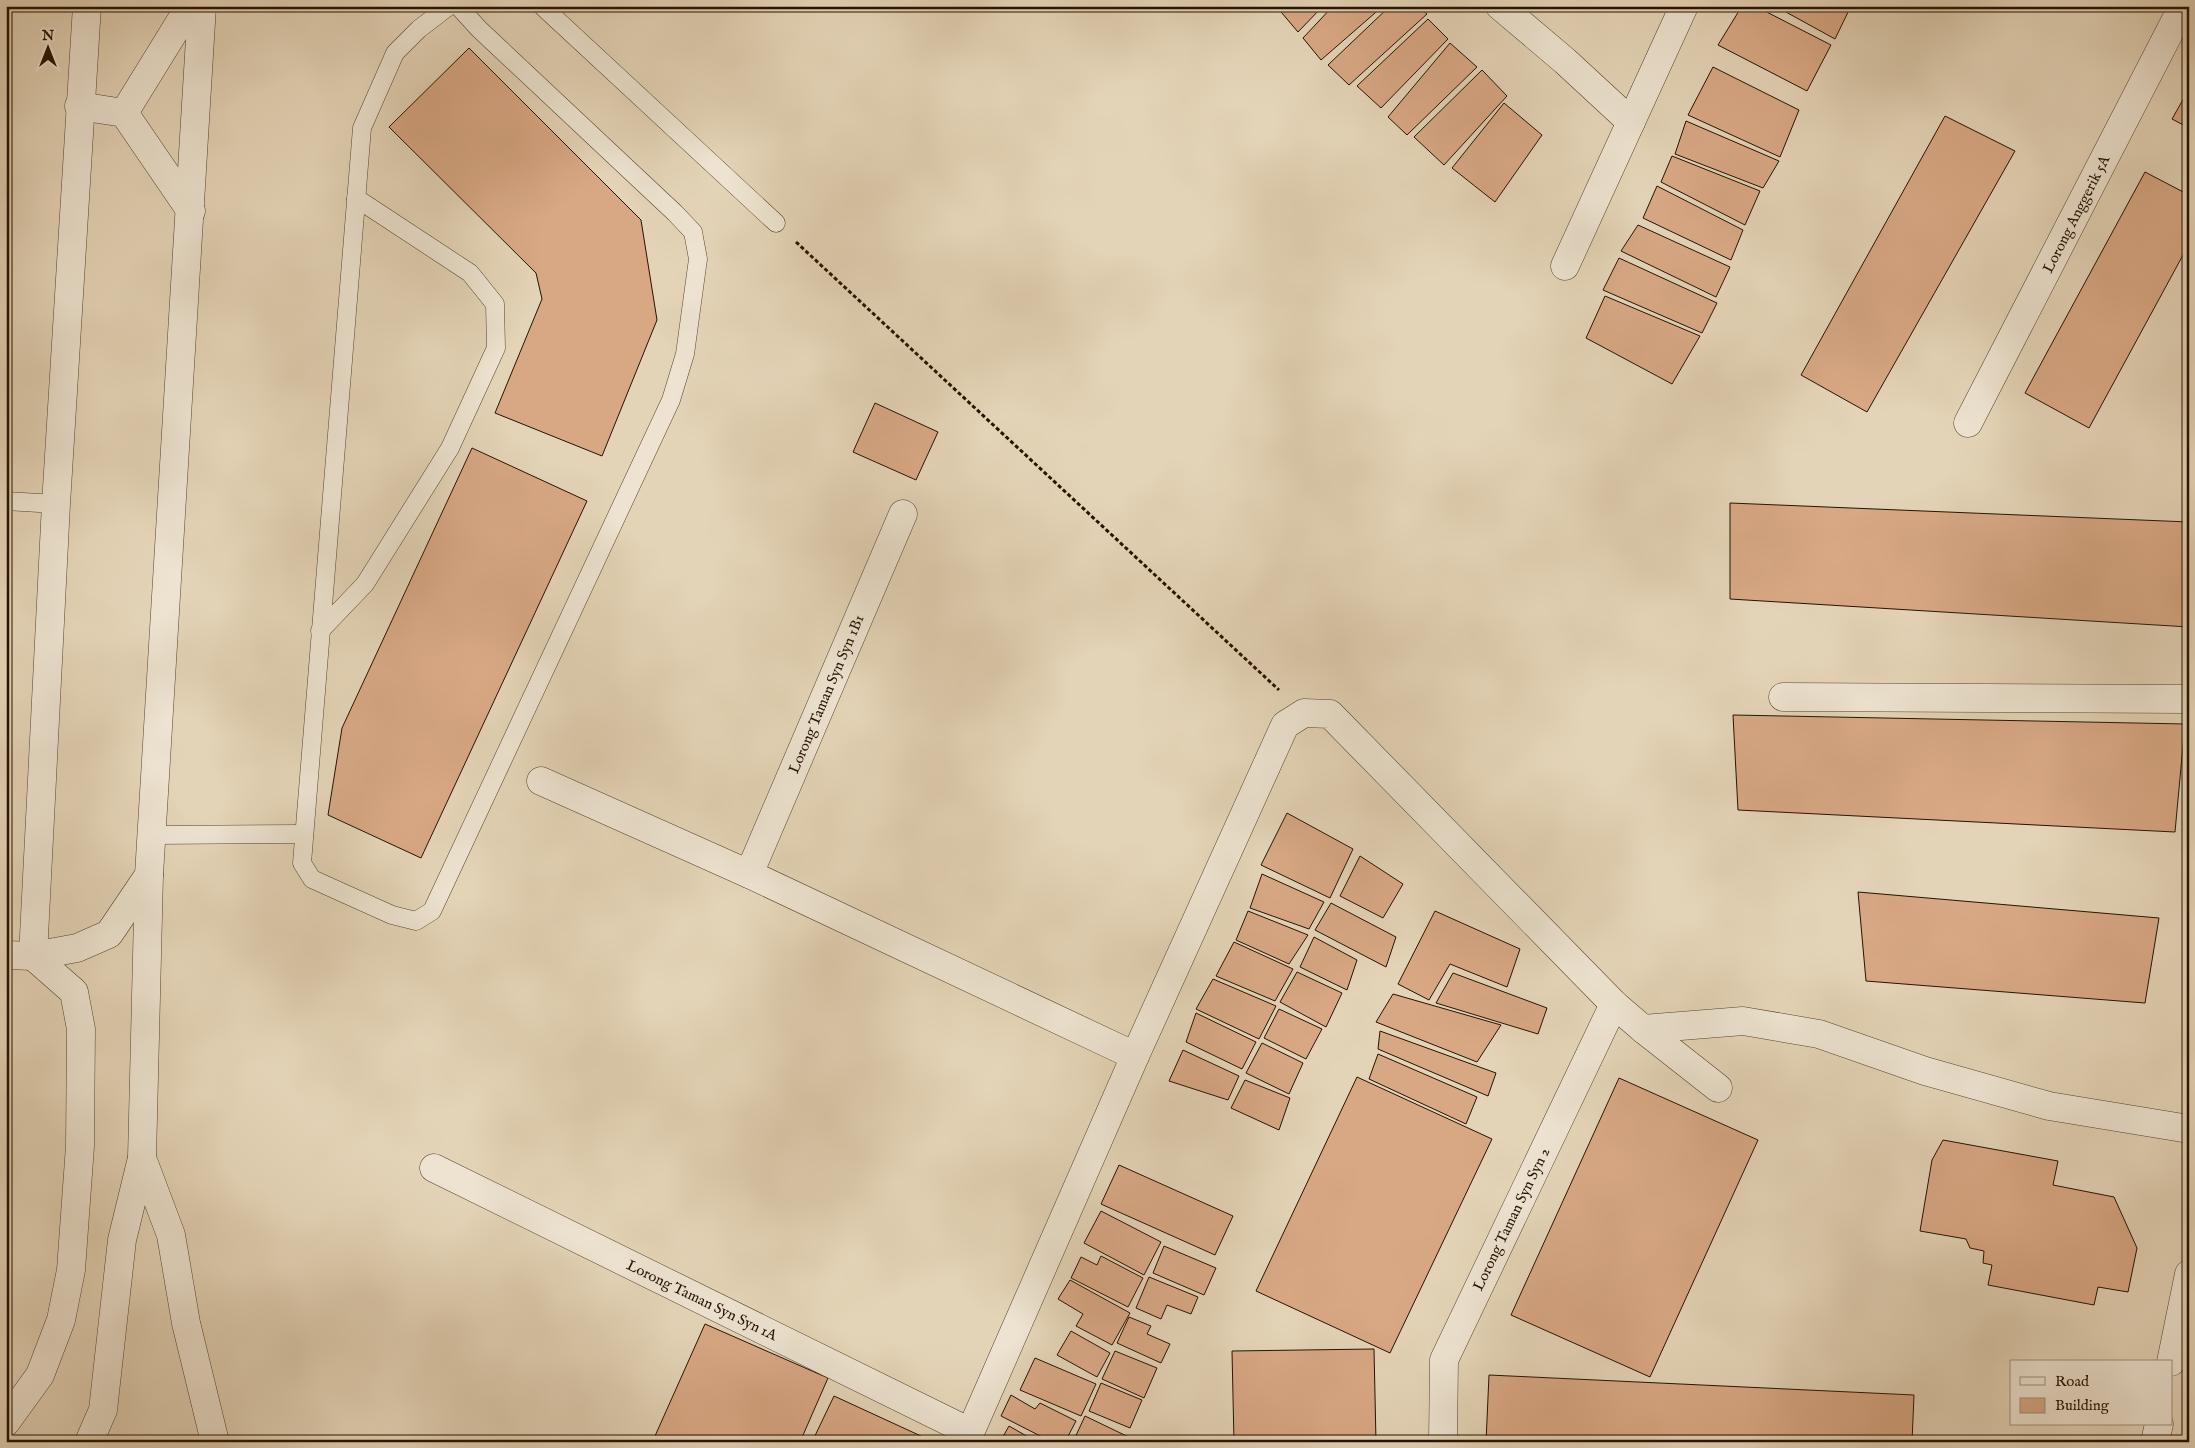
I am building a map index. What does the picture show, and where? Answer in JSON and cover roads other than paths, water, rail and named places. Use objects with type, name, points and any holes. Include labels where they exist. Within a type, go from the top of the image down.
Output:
[{"type":"street","points":[[33,956],[56,504],[87,6]]},
{"type":"street","points":[[124,113],[190,6]]},
{"type":"street","points":[[89,1442],[103,1410],[122,1240],[142,1158],[149,875],[191,211],[202,6]]},
{"type":"street","points":[[1500,6],[1565,60],[1631,122]]},
{"type":"street","points":[[1565,266],[1684,6]]},
{"type":"street","name":"Lorong Anggerik 5A","points":[[1968,423],[2183,6]]},
{"type":"street","points":[[80,106],[124,113],[191,211]]},
{"type":"street","name":"Lorong Taman Syn Syn 1B1","points":[[749,874],[903,514]]},
{"type":"street","points":[[1783,697],[2189,699]]},
{"type":"street","points":[[968,1437],[1135,1056],[1285,725],[1304,713],[1330,714],[1614,1004],[1642,1029],[1718,1088]]},
{"type":"street","points":[[541,781],[749,874],[1135,1056]]},
{"type":"street","points":[[6,955],[33,956],[77,948],[109,934],[149,875]]},
{"type":"street","points":[[6,1422],[40,1376],[61,1320],[71,1270],[80,1146],[81,1029],[74,992],[33,956]]},
{"type":"street","name":"Lorong Taman Syn Syn 2","points":[[1443,1442],[1444,1360],[1614,1004]]},
{"type":"street","points":[[1642,1029],[1744,1021],[1819,1034],[1925,1071],[2049,1106],[2189,1129]]},
{"type":"street","points":[[142,1158],[171,1235],[186,1323],[215,1442]]},
{"type":"street","name":"Lorong Taman Syn Syn 1A","points":[[434,1168],[968,1437]]},
{"type":"street","points":[[2171,1360],[2189,1274]]},
{"type":"street","points":[[2155,1442],[2158,1426]]},
{"type":"lane","points":[[449,6],[420,29],[395,53],[362,128],[302,863],[312,879],[392,915],[416,921],[432,910],[671,400],[685,354],[698,259],[693,232],[675,212],[479,29],[458,6]]},
{"type":"lane","points":[[542,6],[776,223]]},
{"type":"lane","points":[[320,632],[365,584],[450,448],[496,348],[495,304],[470,272],[356,198]]},
{"type":"lane","points":[[6,501],[56,504]]},
{"type":"lane","points":[[152,835],[304,834]]}]
